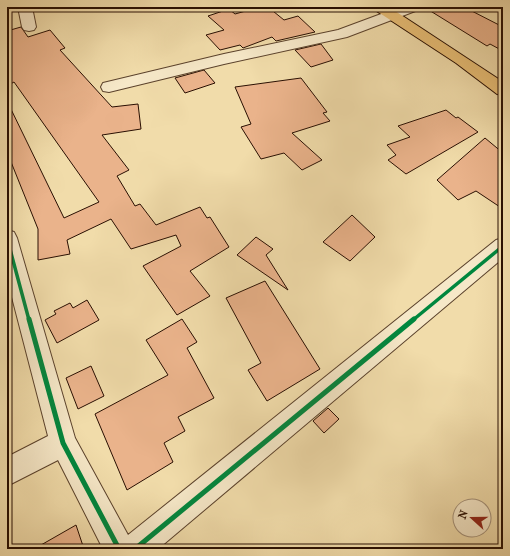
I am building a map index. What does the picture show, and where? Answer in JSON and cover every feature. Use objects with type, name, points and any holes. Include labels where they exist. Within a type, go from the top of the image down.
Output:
[{"type":"main road","points":[[386,11],[461,60],[503,90]]},
{"type":"street","points":[[25,7],[29,27]]},
{"type":"street","points":[[109,87],[342,34],[386,11],[413,7]]},
{"type":"street","points":[[7,238],[11,267],[63,443],[118,549]]},
{"type":"street","points":[[135,549],[503,246]]},
{"type":"street","points":[[7,472],[63,443]]},
{"type":"building","points":[[260,7],[268,7],[284,20],[298,16],[315,32],[276,41],[272,37],[243,48],[240,45],[220,50],[206,35],[224,30],[208,16],[229,9],[235,14]]},
{"type":"building","points":[[424,7],[464,7],[503,27],[503,51],[490,44],[487,46]]},
{"type":"building","points":[[21,27],[28,37],[50,30],[65,48],[60,50],[112,107],[138,104],[141,129],[102,135],[129,170],[117,176],[135,206],[140,204],[156,225],[200,207],[207,218],[210,217],[229,247],[190,271],[210,296],[177,315],[143,266],[181,246],[176,235],[131,249],[111,219],[67,240],[70,254],[38,260],[38,229],[7,152],[7,101],[64,218],[99,202],[14,82],[7,86],[7,31]]},
{"type":"building","points":[[321,44],[333,60],[311,67],[295,50]]},
{"type":"building","points":[[204,70],[215,83],[185,93],[175,78]]},
{"type":"building","points":[[301,78],[327,112],[323,113],[330,121],[292,133],[322,160],[302,170],[284,153],[261,159],[241,127],[251,124],[235,87]]},
{"type":"building","points":[[446,110],[478,132],[406,174],[388,160],[396,155],[387,145],[410,137],[398,126]]},
{"type":"building","points":[[485,138],[503,153],[503,209],[476,191],[458,200],[437,180]]},
{"type":"building","points":[[352,215],[375,237],[350,261],[323,242]]},
{"type":"building","points":[[256,237],[273,249],[266,255],[288,290],[237,255]]},
{"type":"building","points":[[265,281],[320,369],[267,401],[248,370],[261,363],[226,298]]},
{"type":"building","points":[[87,300],[99,320],[57,343],[45,320],[56,314],[54,311],[70,303],[73,308]]},
{"type":"building","points":[[182,319],[197,342],[187,348],[214,398],[178,417],[185,431],[164,443],[173,462],[127,490],[95,414],[168,375],[146,340]]},
{"type":"building","points":[[91,366],[104,396],[78,409],[66,378]]},
{"type":"building","points":[[328,408],[339,419],[324,433],[313,421]]},
{"type":"building","points":[[76,525],[84,549],[34,549]]},
{"type":"cycle path","points":[[7,238],[63,443],[119,549]]},
{"type":"cycle path","points":[[135,549],[503,246]]}]
